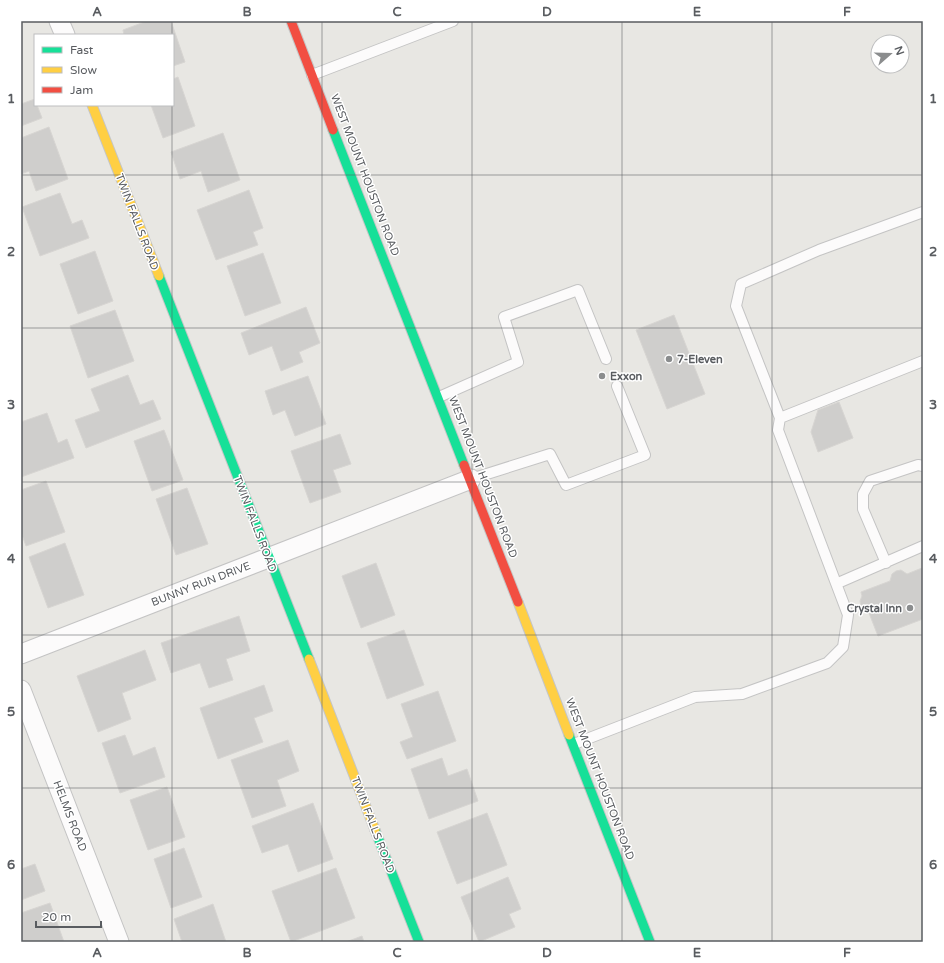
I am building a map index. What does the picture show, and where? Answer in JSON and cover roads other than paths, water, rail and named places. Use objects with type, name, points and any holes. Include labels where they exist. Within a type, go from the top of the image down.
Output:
[{"type":"main road","name":"WEST MOUNT HOUSTON ROAD","points":[[291,21],[471,479],[650,942]]},
{"type":"main road","name":"TWIN FALLS ROAD","points":[[92,106],[419,942]]},
{"type":"street","points":[[59,21],[65,34]]},
{"type":"street","name":"BUNNY RUN DRIVE","points":[[21,654],[471,479]]},
{"type":"street","name":"HELMS ROAD","points":[[21,690],[119,942]]},
{"type":"lane","points":[[312,75],[453,21]]},
{"type":"lane","points":[[574,744],[695,697],[742,694],[827,663],[843,647],[848,615],[838,584],[778,430],[780,418],[736,306],[741,284],[819,250],[923,212]]},
{"type":"lane","points":[[439,397],[518,362],[504,317],[578,290],[606,359]]},
{"type":"lane","points":[[780,418],[923,361]]},
{"type":"lane","points":[[471,479],[550,454],[566,485],[645,456],[617,386]]},
{"type":"lane","points":[[886,563],[864,509],[863,494],[870,481],[918,465],[923,466]]},
{"type":"lane","points":[[838,584],[923,546]]},
{"type":"place","name":"7-Eleven","points":[[669,359]]},
{"type":"place","name":"Exxon","points":[[602,376]]},
{"type":"place","name":"Crystal Inn","points":[[910,608]]}]
